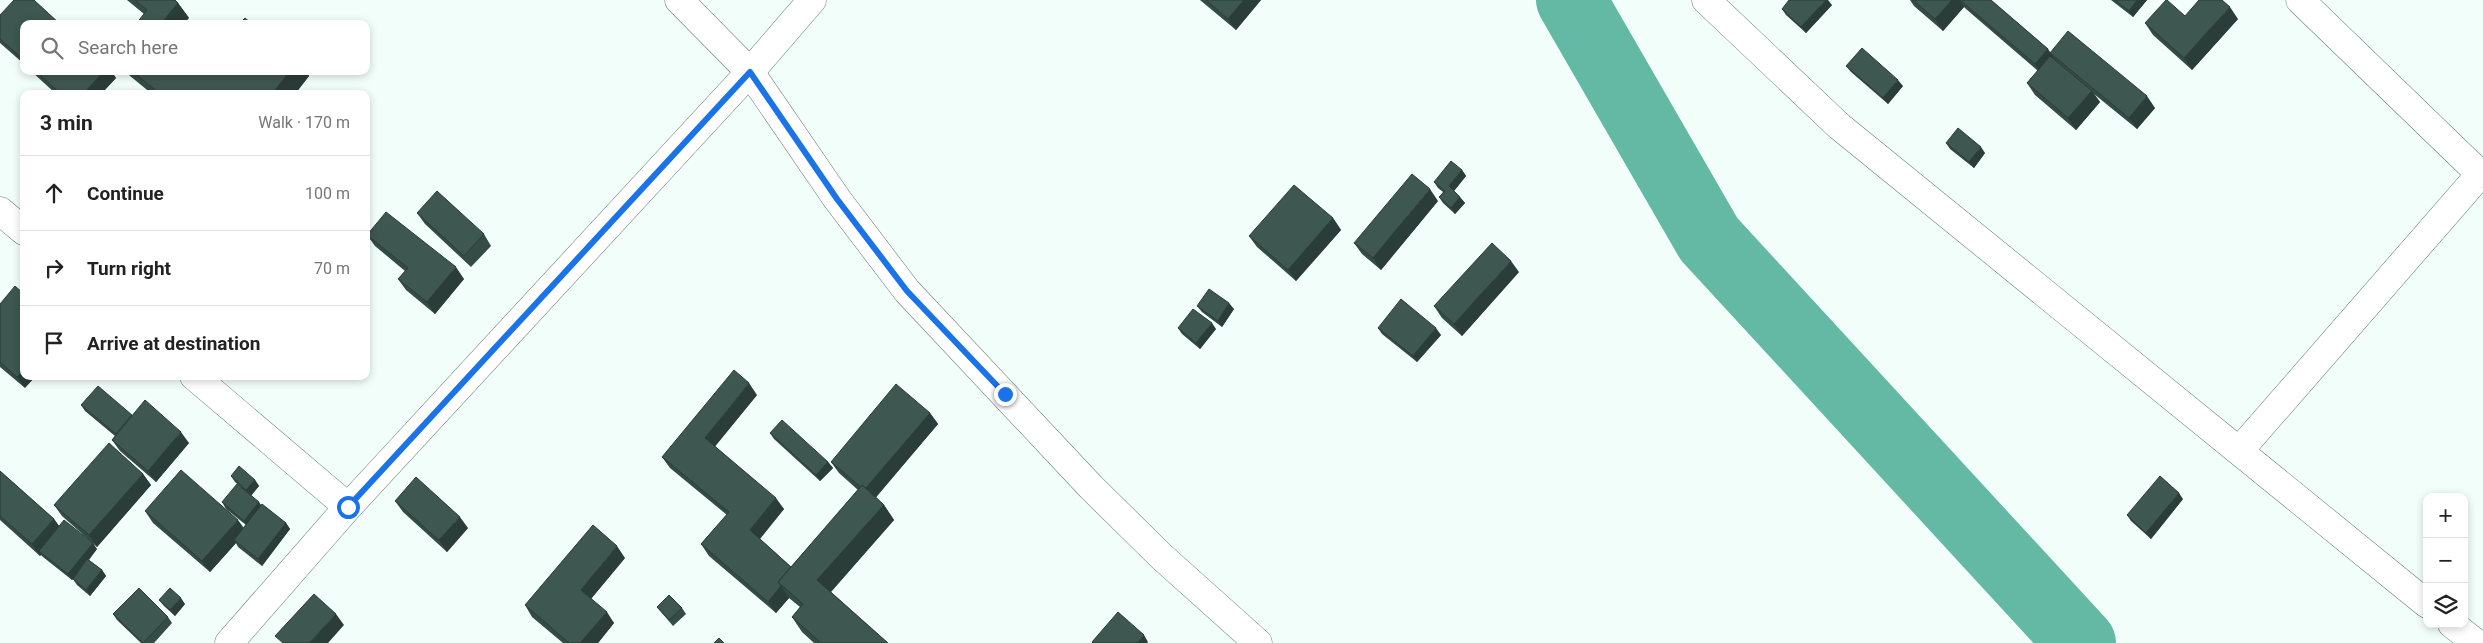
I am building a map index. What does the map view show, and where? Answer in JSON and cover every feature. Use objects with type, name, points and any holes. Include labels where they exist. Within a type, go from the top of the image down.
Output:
[{"type":"street","points":[[680,0],[750,72],[837,199],[907,291],[1091,487],[1161,556],[1258,643]]},
{"type":"street","points":[[228,643],[348,507],[750,72],[812,0]]},
{"type":"street","points":[[1706,0],[1840,126],[2423,601]]},
{"type":"street","points":[[2239,451],[2482,173],[2300,0]]},
{"type":"street","points":[[0,211],[20,228]]},
{"type":"street","points":[[199,380],[348,507]]},
{"type":"street","points":[[2457,628],[2476,643]]},
{"type":"building","points":[[14,0],[34,0],[56,20],[20,20],[20,56],[0,39],[0,15]]},
{"type":"building","points":[[135,0],[175,0],[178,3],[164,20],[139,20],[147,10]]},
{"type":"building","points":[[1206,0],[1244,0],[1228,19]]},
{"type":"building","points":[[1789,0],[1826,0],[1801,27],[1782,9]]},
{"type":"building","points":[[1913,0],[1952,0],[1935,19]]},
{"type":"building","points":[[1960,0],[1991,0],[2048,49],[2035,64]]},
{"type":"building","points":[[2115,0],[2137,0],[2129,11]]},
{"type":"building","points":[[2166,0],[2185,16],[2199,0],[2222,0],[2230,7],[2184,58],[2145,23]]},
{"type":"building","points":[[2068,31],[2147,96],[2129,118],[2050,53]]},
{"type":"building","points":[[1862,48],[1898,80],[1883,98],[1846,66]]},
{"type":"building","points":[[2050,56],[2092,91],[2068,118],[2027,83]]},
{"type":"building","points":[[40,75],[100,75],[87,90],[57,90]]},
{"type":"building","points":[[137,75],[287,75],[275,90],[155,90]]},
{"type":"building","points":[[1958,128],[1981,147],[1969,162],[1946,143]]},
{"type":"building","points":[[1451,161],[1462,170],[1449,186],[1460,197],[1451,208],[1439,197],[1445,191],[1434,182]]},
{"type":"building","points":[[1412,174],[1430,189],[1373,258],[1354,243]]},
{"type":"building","points":[[1294,185],[1333,218],[1288,270],[1249,236]]},
{"type":"building","points":[[437,191],[484,234],[464,256],[417,213]]},
{"type":"building","points":[[386,212],[456,267],[427,302],[398,279],[408,268],[370,237],[370,231]]},
{"type":"building","points":[[1492,243],[1511,261],[1454,324],[1434,306]]},
{"type":"building","points":[[15,286],[20,290],[20,374],[17,377],[0,362],[0,304]]},
{"type":"building","points":[[1209,289],[1229,303],[1218,321],[1197,306]]},
{"type":"building","points":[[1401,299],[1436,328],[1413,356],[1378,328]]},
{"type":"building","points":[[1193,309],[1212,323],[1196,343],[1178,328]]},
{"type":"building","points":[[734,370],[749,383],[705,438],[776,498],[750,530],[791,567],[778,582],[781,586],[768,602],[701,544],[729,512],[662,457]]},
{"type":"building","points":[[896,384],[930,413],[866,488],[862,485],[861,487],[831,462]]},
{"type":"building","points":[[98,386],[132,415],[116,434],[81,405]]},
{"type":"building","points":[[145,400],[181,432],[148,471],[112,440]]},
{"type":"building","points":[[782,420],[828,462],[816,475],[770,433]]},
{"type":"building","points":[[109,443],[143,474],[89,535],[54,505]]},
{"type":"building","points":[[239,466],[255,480],[246,490],[231,476]]},
{"type":"building","points":[[181,470],[238,520],[202,561],[145,511]]},
{"type":"building","points":[[0,471],[54,519],[32,544],[0,516]]},
{"type":"building","points":[[2160,476],[2179,493],[2146,533],[2127,515]]},
{"type":"building","points":[[416,477],[460,517],[439,540],[395,501]]},
{"type":"building","points":[[237,484],[259,502],[244,521],[222,502]]},
{"type":"building","points":[[862,485],[884,505],[817,580],[888,643],[821,643],[792,617],[803,604],[778,582]]},
{"type":"building","points":[[262,504],[286,523],[258,559],[234,540]]},
{"type":"building","points":[[64,520],[93,543],[68,574],[39,551]]},
{"type":"building","points":[[593,525],[617,546],[581,590],[607,612],[580,643],[569,643],[525,605]]},
{"type":"building","points":[[87,559],[102,570],[86,590],[73,579]]},
{"type":"building","points":[[139,588],[168,617],[143,643],[113,614]]},
{"type":"building","points":[[170,588],[181,598],[170,610],[159,600]]},
{"type":"building","points":[[314,594],[336,614],[309,643],[283,643],[275,636]]},
{"type":"building","points":[[669,595],[682,608],[669,620],[657,607]]},
{"type":"building","points":[[1118,612],[1144,635],[1137,643],[1093,643],[1092,642]]},
{"type":"building","points":[[719,638],[724,643],[714,643]]},
{"type":"waterway","points":[[1571,0],[1709,239],[2081,643]]},
{"type":"route","points":[[348,507],[750,72],[837,199],[907,291],[1005,394]]}]
